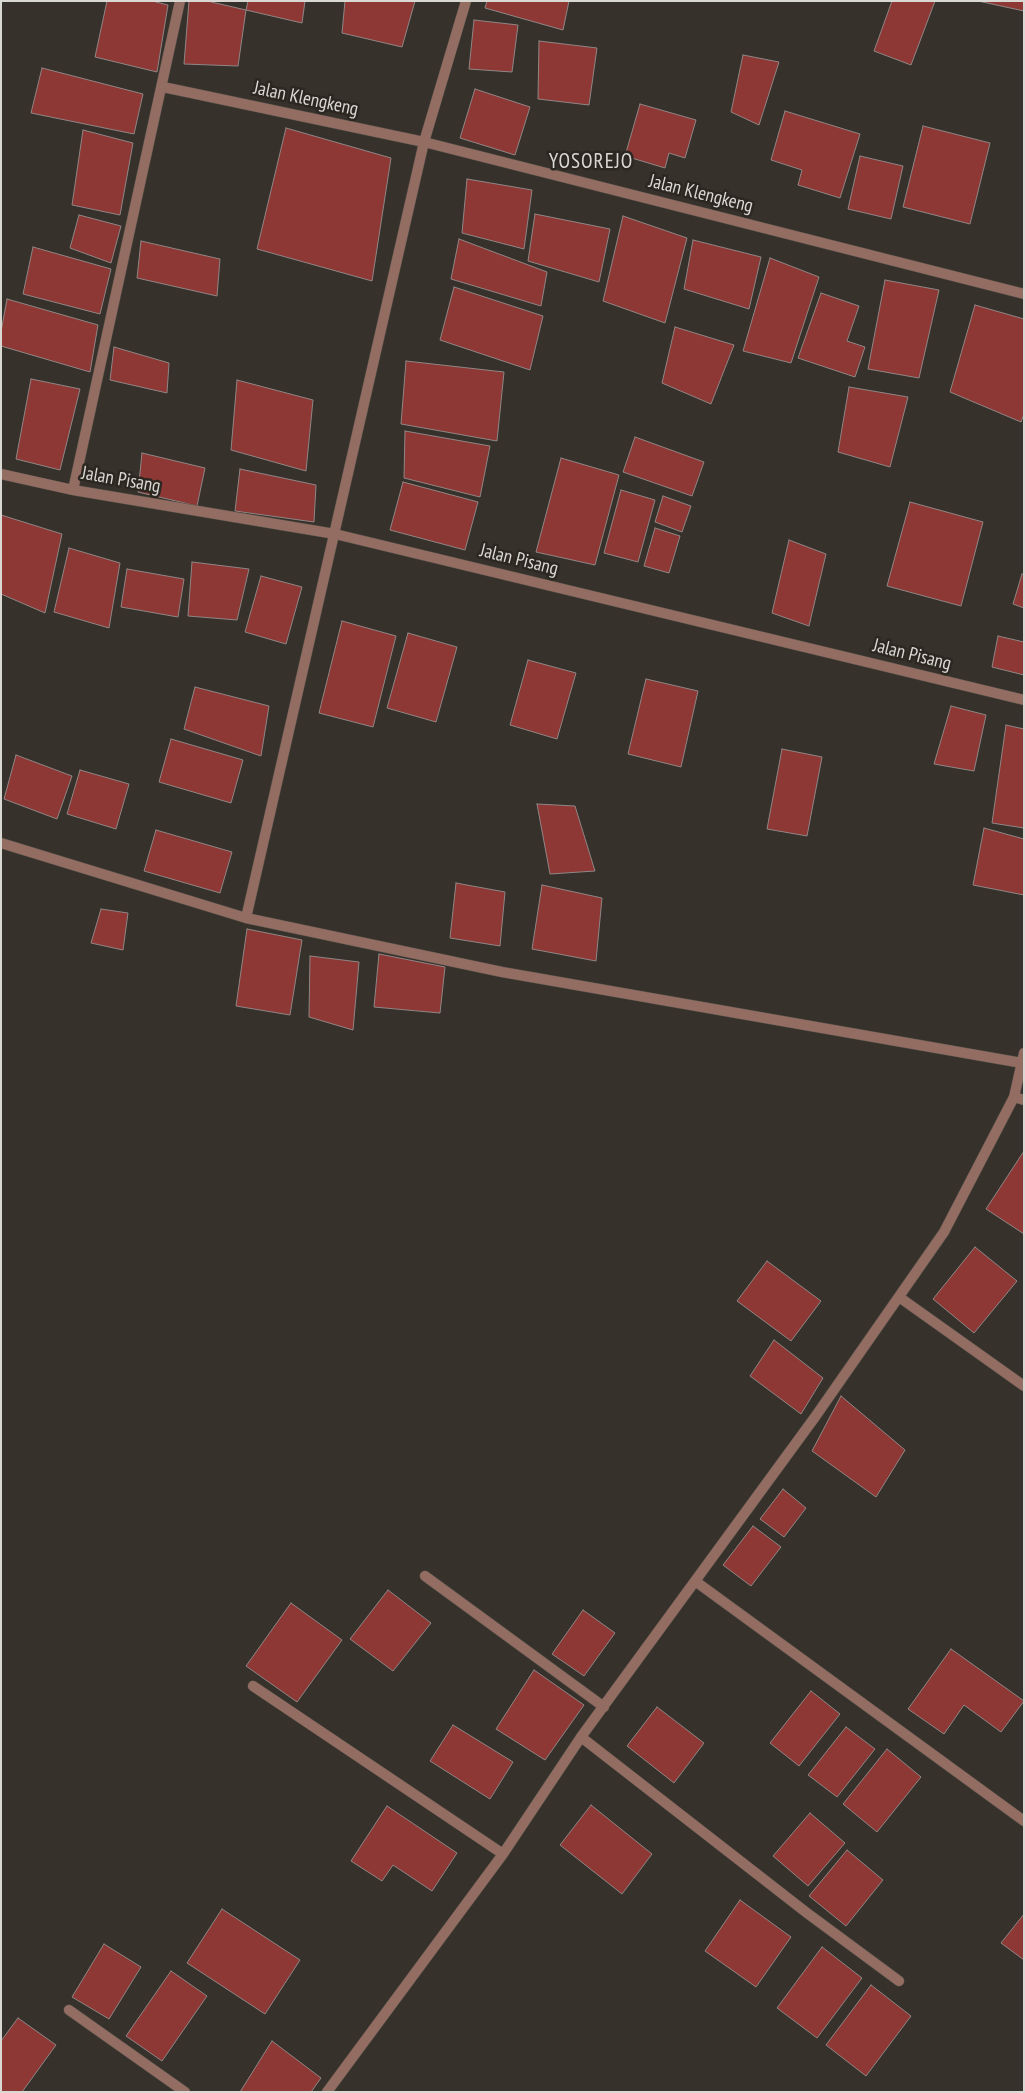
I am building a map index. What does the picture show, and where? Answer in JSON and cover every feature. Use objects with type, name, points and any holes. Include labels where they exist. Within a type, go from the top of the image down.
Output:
[{"type":"street","points":[[73,490],[163,87],[180,1]]},
{"type":"street","points":[[246,918],[424,142],[466,1]]},
{"type":"street","name":"Jalan Klengkeng","points":[[163,87],[424,142],[1024,294]]},
{"type":"street","name":"Jalan Pisang","points":[[1,474],[73,490],[335,534],[1024,700]]},
{"type":"street","points":[[1,843],[246,918],[502,972],[1023,1058],[1019,1099],[944,1232],[815,1417],[581,1737],[503,1854],[327,2092]]},
{"type":"street","points":[[899,1297],[1024,1386]]},
{"type":"street","points":[[425,1576],[604,1706]]},
{"type":"street","points":[[695,1581],[1024,1821]]},
{"type":"street","points":[[253,1686],[503,1854]]},
{"type":"street","points":[[581,1737],[807,1913],[899,1981]]},
{"type":"street","points":[[69,2010],[185,2092]]},
{"type":"building","points":[[107,1],[152,1],[168,5],[157,72],[95,57]]},
{"type":"building","points":[[189,1],[207,1],[246,10],[238,66],[184,64]]},
{"type":"building","points":[[248,1],[305,1],[302,23],[246,10]]},
{"type":"building","points":[[345,1],[415,1],[402,47],[342,33]]},
{"type":"building","points":[[487,1],[569,1],[563,30],[485,8]]},
{"type":"building","points":[[892,1],[935,1],[911,65],[874,51]]},
{"type":"building","points":[[978,1],[1024,1],[1024,11]]},
{"type":"building","points":[[474,20],[518,25],[512,72],[469,69]]},
{"type":"building","points":[[539,41],[597,48],[589,105],[538,99]]},
{"type":"building","points":[[743,55],[779,62],[759,125],[731,112]]},
{"type":"building","points":[[42,68],[143,94],[134,134],[31,113]]},
{"type":"building","points":[[475,89],[530,107],[515,155],[460,138]]},
{"type":"building","points":[[640,104],[696,120],[685,158],[669,153],[665,168],[625,156]]},
{"type":"building","points":[[785,111],[860,134],[840,198],[798,185],[802,170],[771,160]]},
{"type":"building","points":[[923,126],[990,143],[970,224],[903,207]]},
{"type":"building","points":[[286,128],[391,158],[372,281],[257,249]]},
{"type":"building","points":[[83,130],[133,143],[120,215],[72,205]]},
{"type":"building","points":[[860,156],[903,166],[891,219],[848,209]]},
{"type":"building","points":[[467,179],[532,190],[524,249],[462,233]]},
{"type":"building","points":[[535,214],[610,229],[599,282],[528,261]]},
{"type":"building","points":[[79,215],[121,226],[111,263],[70,248]]},
{"type":"building","points":[[623,216],[687,238],[665,323],[603,301]]},
{"type":"building","points":[[459,239],[547,272],[541,306],[451,279]]},
{"type":"building","points":[[693,240],[761,257],[749,309],[684,289]]},
{"type":"building","points":[[141,241],[220,259],[217,296],[137,278]]},
{"type":"building","points":[[33,247],[111,269],[100,314],[23,294]]},
{"type":"building","points":[[770,258],[819,277],[791,363],[743,351]]},
{"type":"building","points":[[885,280],[939,290],[919,378],[868,369]]},
{"type":"building","points":[[454,287],[543,316],[530,370],[440,340]]},
{"type":"building","points":[[821,293],[859,306],[847,341],[865,347],[855,377],[798,358]]},
{"type":"building","points":[[7,299],[98,325],[90,372],[1,346],[1,332]]},
{"type":"building","points":[[975,305],[1024,319],[1024,414],[1021,422],[950,392]]},
{"type":"building","points":[[675,327],[734,345],[711,404],[662,383]]},
{"type":"building","points":[[114,347],[169,363],[167,393],[110,380]]},
{"type":"building","points":[[406,361],[504,372],[497,441],[401,424]]},
{"type":"building","points":[[31,379],[80,389],[60,470],[16,459]]},
{"type":"building","points":[[237,380],[313,400],[306,471],[231,450]]},
{"type":"building","points":[[849,387],[908,397],[890,467],[838,452]]},
{"type":"building","points":[[405,431],[490,446],[480,497],[404,478]]},
{"type":"building","points":[[635,437],[704,462],[692,496],[623,472]]},
{"type":"building","points":[[142,453],[205,468],[197,506],[138,492]]},
{"type":"building","points":[[561,458],[619,475],[595,565],[536,552]]},
{"type":"building","points":[[240,469],[316,485],[314,522],[235,511]]},
{"type":"building","points":[[403,482],[478,502],[465,550],[390,530]]},
{"type":"building","points":[[621,490],[655,500],[638,562],[604,553]]},
{"type":"building","points":[[663,496],[691,506],[682,532],[655,522]]},
{"type":"building","points":[[910,502],[983,522],[961,606],[887,586]]},
{"type":"building","points":[[1,515],[62,534],[45,613],[1,594]]},
{"type":"building","points":[[655,528],[680,536],[669,573],[644,566]]},
{"type":"building","points":[[789,540],[826,554],[809,626],[772,613]]},
{"type":"building","points":[[69,548],[120,563],[109,628],[54,612]]},
{"type":"building","points":[[192,562],[249,569],[237,620],[188,616]]},
{"type":"building","points":[[127,569],[184,579],[178,617],[121,607]]},
{"type":"building","points":[[1022,574],[1024,575],[1024,608],[1013,604]]},
{"type":"building","points":[[261,576],[302,587],[286,644],[245,632]]},
{"type":"building","points":[[342,621],[396,636],[373,727],[319,713]]},
{"type":"building","points":[[408,633],[457,647],[436,722],[387,708]]},
{"type":"building","points":[[998,636],[1024,642],[1024,675],[992,667]]},
{"type":"building","points":[[528,660],[576,673],[557,739],[510,725]]},
{"type":"building","points":[[646,679],[698,691],[681,767],[628,754]]},
{"type":"building","points":[[195,687],[269,706],[261,756],[184,729]]},
{"type":"building","points":[[951,706],[986,715],[974,771],[934,764]]},
{"type":"building","points":[[1006,725],[1024,729],[1024,828],[992,823]]},
{"type":"building","points":[[171,739],[243,760],[231,803],[159,782]]},
{"type":"building","points":[[782,749],[822,757],[807,836],[767,829]]},
{"type":"building","points":[[16,755],[72,776],[57,819],[4,799]]},
{"type":"building","points":[[80,770],[129,784],[116,829],[67,814]]},
{"type":"building","points":[[537,804],[575,806],[595,871],[550,874]]},
{"type":"building","points":[[984,828],[1024,839],[1024,895],[973,885]]},
{"type":"building","points":[[156,830],[232,852],[220,893],[144,871]]},
{"type":"building","points":[[456,883],[505,892],[500,946],[450,938]]},
{"type":"building","points":[[542,885],[602,898],[596,961],[532,949]]},
{"type":"building","points":[[101,909],[128,913],[123,950],[91,943]]},
{"type":"building","points":[[247,929],[302,940],[290,1015],[236,1006]]},
{"type":"building","points":[[379,954],[445,967],[440,1013],[374,1007]]},
{"type":"building","points":[[310,956],[359,962],[353,1030],[309,1017]]},
{"type":"building","points":[[1024,1151],[1024,1234],[986,1209]]},
{"type":"building","points":[[975,1247],[1017,1281],[974,1333],[933,1299]]},
{"type":"building","points":[[767,1261],[821,1301],[791,1341],[737,1301]]},
{"type":"building","points":[[774,1340],[823,1378],[801,1414],[750,1376]]},
{"type":"building","points":[[841,1396],[905,1450],[876,1497],[812,1451]]},
{"type":"building","points":[[783,1489],[806,1508],[784,1537],[760,1519]]},
{"type":"building","points":[[753,1526],[781,1547],[751,1586],[723,1565]]},
{"type":"building","points":[[388,1590],[431,1623],[393,1671],[350,1639]]},
{"type":"building","points":[[291,1603],[342,1640],[297,1702],[246,1666]]},
{"type":"building","points":[[583,1610],[615,1633],[584,1676],[552,1654]]},
{"type":"building","points":[[951,1649],[1024,1701],[1001,1732],[964,1705],[944,1734],[908,1709]]},
{"type":"building","points":[[534,1670],[584,1705],[545,1760],[496,1729]]},
{"type":"building","points":[[811,1691],[840,1714],[799,1766],[770,1743]]},
{"type":"building","points":[[657,1707],[704,1743],[674,1783],[627,1746]]},
{"type":"building","points":[[453,1725],[513,1762],[490,1799],[430,1761]]},
{"type":"building","points":[[846,1727],[875,1749],[837,1797],[808,1775]]},
{"type":"building","points":[[887,1749],[921,1777],[877,1832],[843,1804]]},
{"type":"building","points":[[591,1805],[652,1854],[622,1894],[560,1845]]},
{"type":"building","points":[[387,1806],[457,1853],[432,1891],[393,1865],[382,1881],[351,1861]]},
{"type":"building","points":[[810,1813],[845,1843],[808,1886],[773,1856]]},
{"type":"building","points":[[847,1850],[883,1880],[846,1926],[809,1896]]},
{"type":"building","points":[[740,1900],[791,1937],[756,1987],[705,1951]]},
{"type":"building","points":[[222,1909],[300,1960],[265,2014],[187,1963]]},
{"type":"building","points":[[1024,1914],[1024,1960],[1001,1943]]},
{"type":"building","points":[[104,1944],[141,1967],[109,2019],[72,1997]]},
{"type":"building","points":[[822,1947],[862,1978],[817,2038],[777,2008]]},
{"type":"building","points":[[171,1971],[207,1996],[162,2061],[126,2036]]},
{"type":"building","points":[[871,1985],[911,2016],[866,2076],[826,2045]]},
{"type":"building","points":[[18,2018],[56,2045],[22,2092],[1,2092],[1,2041]]},
{"type":"building","points":[[272,2041],[321,2078],[311,2092],[240,2092]]},
{"type":"district","name":"YOSOREJO","points":[[591,162]]}]
